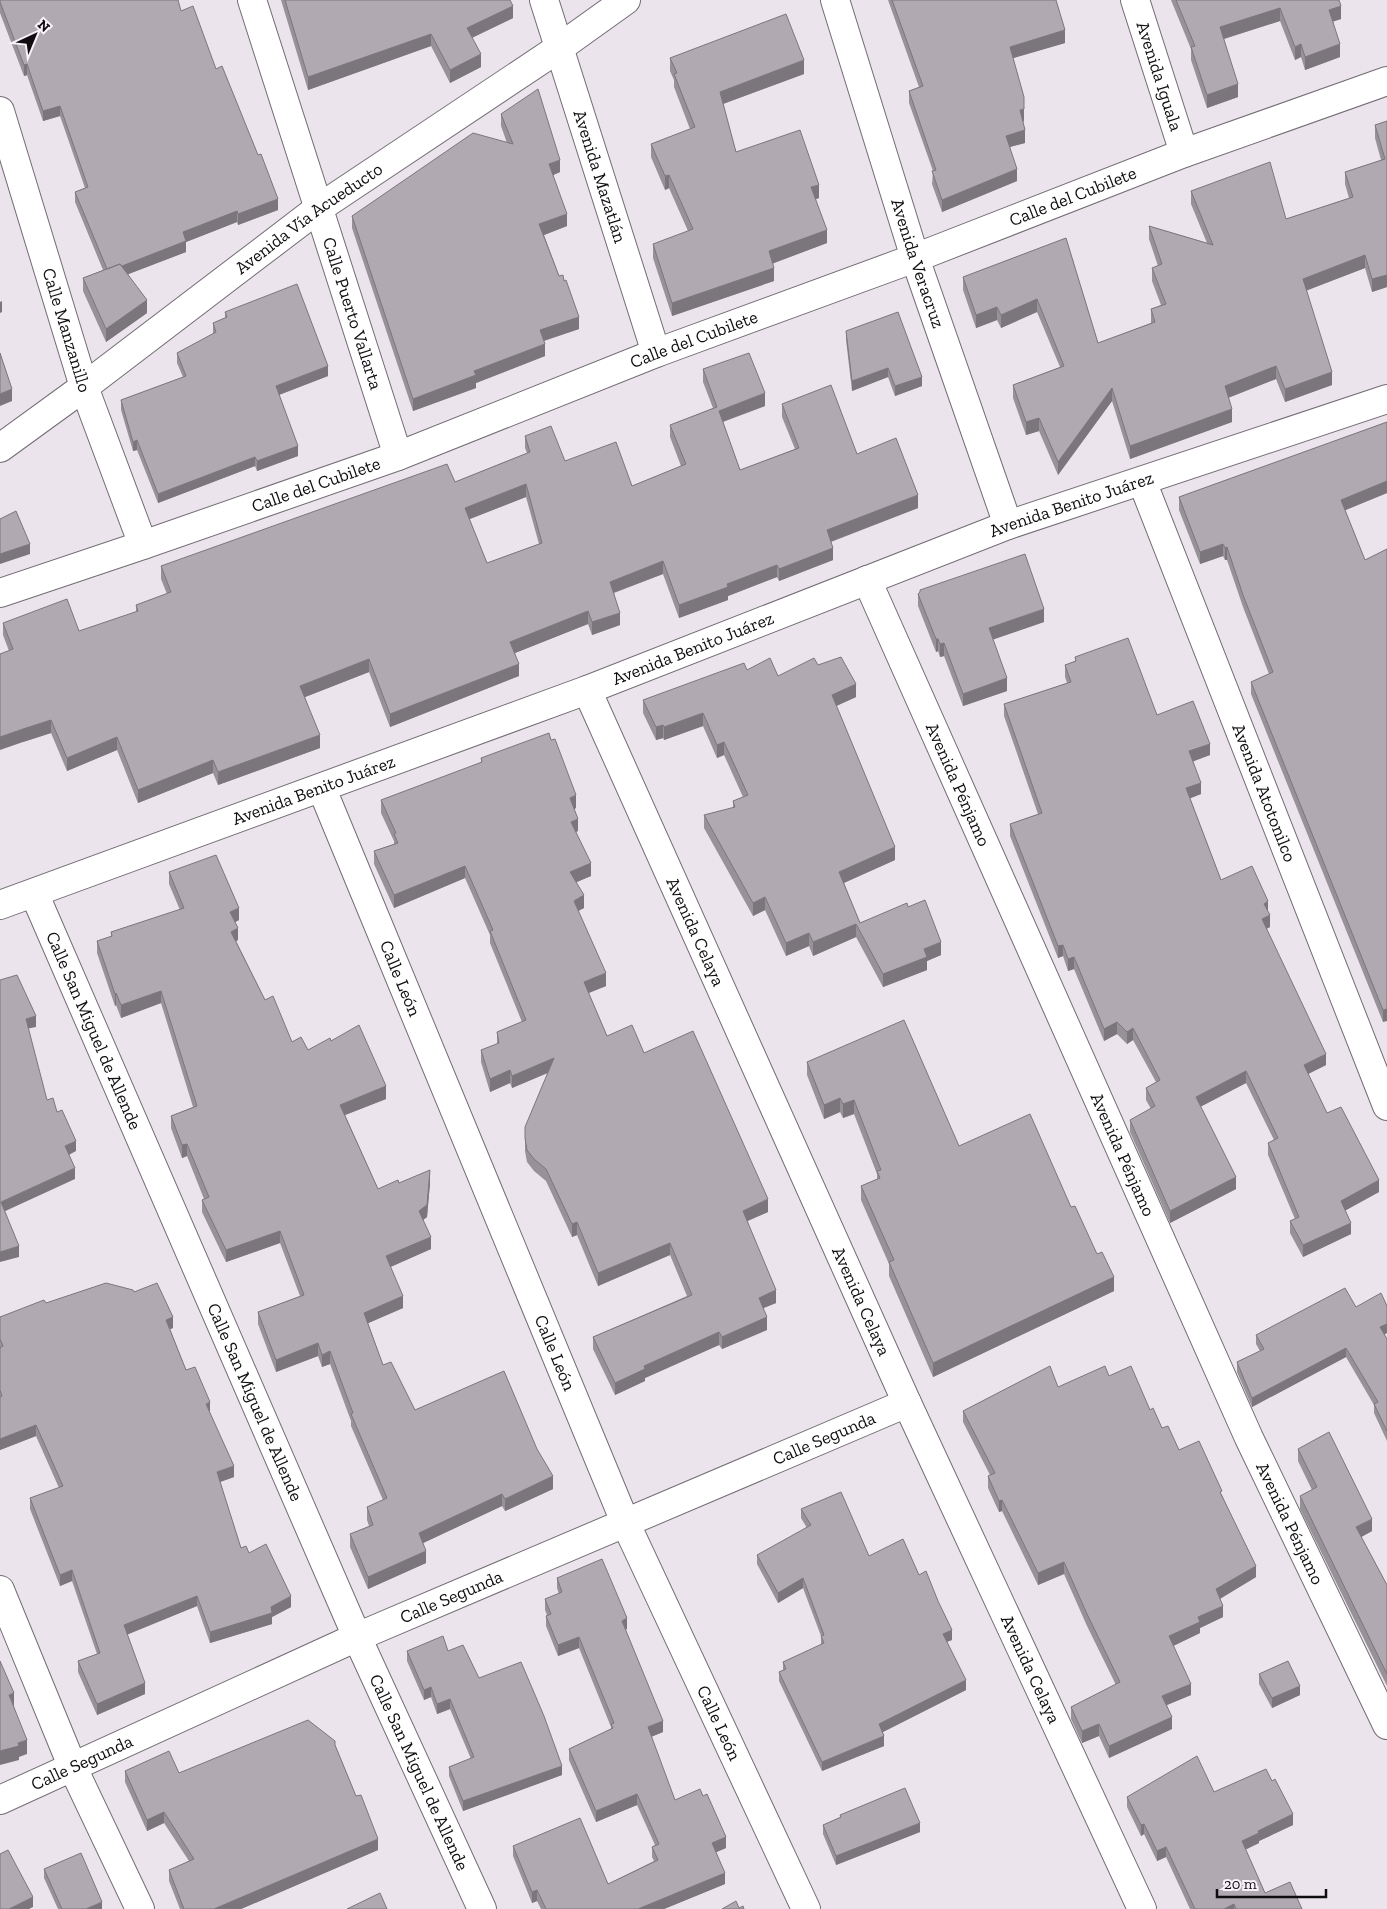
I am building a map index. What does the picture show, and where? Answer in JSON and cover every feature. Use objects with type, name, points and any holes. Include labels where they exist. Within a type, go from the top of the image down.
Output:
[{"type":"street","name":"Calle Puerto Vallarta","points":[[252,0],[398,456]]},
{"type":"street","name":"Avenida Mazatlán","points":[[544,0],[656,353]]},
{"type":"street","name":"Avenida Vía Acueducto","points":[[0,448],[84,387],[319,208],[559,48],[626,0]]},
{"type":"street","name":"Avenida Veracruz","points":[[835,0],[915,258],[1008,525]]},
{"type":"street","name":"Avenida Iguala","points":[[1135,0],[1184,153]]},
{"type":"street","name":"Calle del Cubilete","points":[[0,593],[398,456],[656,353],[915,258],[1184,153],[1387,81]]},
{"type":"street","name":"Calle Manzanillo","points":[[0,111],[84,387],[143,545]]},
{"type":"street","name":"Avenida Benito Juárez","points":[[0,905],[322,789],[588,690],[1008,525],[1387,399]]},
{"type":"street","name":"Avenida Atotonilco","points":[[1142,481],[1387,1106]]},
{"type":"street","name":"Avenida Pénjamo","points":[[867,580],[1245,1430],[1387,1724]]},
{"type":"street","name":"Avenida Celaya","points":[[588,690],[907,1403],[1142,1909]]},
{"type":"street","name":"Calle León","points":[[322,789],[625,1522],[806,1909]]},
{"type":"street","name":"Calle San Miguel de Allende","points":[[34,892],[357,1637],[482,1909]]},
{"type":"street","name":"Calle Segunda","points":[[0,1800],[357,1637],[907,1403]]},
{"type":"street","points":[[0,1590],[73,1768],[140,1909]]},
{"type":"building","points":[[0,0],[178,0],[181,11],[193,6],[216,69],[222,66],[258,155],[261,154],[278,199],[238,214],[237,211],[183,232],[186,241],[122,266],[120,264],[107,269],[75,192],[88,187],[60,106],[43,111],[27,64],[24,65]]},
{"type":"building","points":[[285,0],[510,0],[513,6],[467,28],[481,54],[450,70],[431,34],[308,77]]},
{"type":"building","points":[[892,0],[1056,0],[1065,30],[1010,47],[1024,97],[1024,109],[1020,110],[1025,130],[1006,136],[1017,169],[942,200],[932,171],[936,170],[909,91],[923,86]]},
{"type":"building","points":[[1176,0],[1339,0],[1341,6],[1329,10],[1340,44],[1305,57],[1301,44],[1295,47],[1280,8],[1220,27],[1238,84],[1207,95],[1191,47],[1195,46]]},
{"type":"building","points":[[786,14],[804,60],[720,92],[736,152],[800,130],[819,185],[811,187],[827,230],[769,251],[774,268],[672,303],[653,244],[693,229],[669,175],[665,176],[651,144],[695,127],[674,74],[677,73],[670,58]]},
{"type":"building","points":[[538,89],[560,160],[549,164],[567,214],[539,224],[559,276],[563,275],[564,281],[566,280],[579,317],[540,330],[545,344],[474,371],[476,375],[413,399],[352,216],[473,133],[513,144],[501,114]]},
{"type":"building","points":[[1387,121],[1387,275],[1372,279],[1365,255],[1303,279],[1332,372],[1285,389],[1276,366],[1225,386],[1232,409],[1130,446],[1112,388],[1058,462],[1039,418],[1026,422],[1013,385],[1064,366],[1037,299],[1001,315],[997,307],[976,315],[963,277],[1066,238],[1098,343],[1155,322],[1151,309],[1166,304],[1152,268],[1162,264],[1149,226],[1213,245],[1191,191],[1270,162],[1286,219],[1353,197],[1345,172],[1385,159],[1375,125]]},
{"type":"building","points":[[120,264],[147,300],[106,329],[83,278]]},
{"type":"building","points":[[297,284],[328,366],[276,386],[298,446],[257,461],[255,457],[158,494],[137,440],[133,442],[121,400],[186,376],[177,353],[216,332],[213,323],[227,317],[225,312]]},
{"type":"building","points":[[898,312],[922,377],[895,386],[888,368],[852,381],[846,331]]},
{"type":"building","points":[[0,353],[12,389],[0,394]]},
{"type":"building","points":[[749,353],[765,393],[719,411],[740,470],[799,448],[782,404],[831,385],[857,454],[896,438],[918,495],[827,530],[833,548],[779,569],[777,565],[727,584],[728,587],[679,605],[663,561],[610,582],[620,613],[592,622],[588,611],[510,642],[519,664],[390,714],[369,659],[300,686],[320,735],[218,772],[213,760],[138,790],[117,737],[67,758],[51,720],[0,737],[0,654],[13,649],[3,623],[67,599],[79,631],[138,611],[136,605],[171,592],[161,566],[447,464],[455,482],[530,452],[525,436],[551,426],[565,461],[616,442],[632,486],[686,464],[670,425],[717,407],[703,369]],"holes":[[[526,484],[542,543],[487,563],[465,508]]]},
{"type":"building","points":[[1387,422],[1387,481],[1341,500],[1365,560],[1387,549],[1387,1009],[1383,1010],[1251,682],[1273,672],[1243,595],[1227,547],[1225,548],[1223,544],[1200,552],[1179,497]]},
{"type":"building","points":[[16,511],[30,544],[0,554],[0,519]]},
{"type":"building","points":[[1025,554],[1044,609],[989,628],[1007,678],[963,694],[944,643],[940,644],[938,639],[936,639],[918,594],[920,590]]},
{"type":"building","points":[[1128,638],[1157,715],[1193,701],[1210,744],[1189,751],[1201,783],[1186,788],[1221,880],[1252,866],[1268,901],[1264,904],[1270,915],[1262,919],[1326,1054],[1304,1065],[1327,1113],[1341,1107],[1379,1180],[1341,1201],[1351,1223],[1303,1245],[1290,1221],[1299,1217],[1268,1143],[1278,1138],[1246,1071],[1196,1097],[1236,1177],[1170,1211],[1130,1120],[1155,1106],[1146,1088],[1160,1080],[1133,1028],[1127,1032],[1117,1022],[1104,1029],[1074,957],[1068,959],[1063,945],[1058,946],[1010,824],[1042,813],[1004,704],[1071,682],[1065,665],[1076,661],[1075,657]]},
{"type":"building","points":[[841,657],[856,684],[832,695],[895,847],[839,872],[860,923],[907,903],[908,907],[925,900],[941,942],[924,949],[927,957],[883,974],[856,924],[813,942],[809,933],[786,943],[765,897],[753,903],[704,815],[735,807],[733,801],[748,795],[724,742],[717,745],[703,713],[664,727],[663,725],[656,727],[643,700],[744,663],[747,670],[770,658],[778,676],[814,658],[818,665]]},
{"type":"building","points":[[549,733],[551,740],[555,739],[576,795],[570,798],[578,819],[571,822],[591,863],[570,872],[584,895],[574,901],[606,973],[584,982],[607,1036],[632,1025],[644,1053],[693,1031],[768,1199],[743,1211],[776,1290],[759,1298],[767,1317],[722,1337],[719,1332],[644,1366],[645,1369],[615,1383],[593,1337],[692,1295],[670,1243],[598,1273],[577,1222],[572,1224],[546,1169],[527,1150],[525,1127],[554,1058],[512,1076],[510,1070],[490,1079],[481,1050],[499,1043],[497,1032],[526,1020],[490,931],[493,930],[465,866],[394,895],[374,851],[398,843],[394,834],[396,833],[381,800],[482,762],[481,758]]},
{"type":"building","points":[[216,855],[239,908],[230,912],[238,928],[231,932],[265,1000],[273,996],[292,1042],[301,1037],[308,1050],[330,1038],[331,1041],[359,1025],[386,1086],[340,1105],[378,1189],[398,1180],[399,1183],[430,1170],[427,1205],[419,1211],[431,1237],[386,1256],[403,1296],[364,1313],[383,1365],[391,1362],[415,1410],[504,1371],[537,1449],[553,1476],[505,1499],[502,1494],[419,1533],[426,1551],[368,1577],[350,1534],[373,1525],[367,1507],[387,1498],[351,1414],[353,1413],[330,1351],[322,1355],[318,1343],[276,1360],[258,1312],[304,1295],[280,1231],[226,1250],[202,1200],[209,1197],[187,1144],[182,1145],[171,1116],[197,1106],[161,991],[121,1005],[115,994],[97,941],[112,936],[111,932],[184,908],[169,872]]},
{"type":"building","points":[[17,975],[36,1016],[26,1019],[47,1100],[53,1098],[57,1112],[62,1110],[76,1141],[65,1146],[75,1168],[1,1202],[19,1246],[0,1252],[0,980]]},
{"type":"building","points":[[904,1020],[959,1146],[1030,1114],[1071,1207],[1075,1206],[1097,1254],[1102,1252],[1114,1277],[933,1363],[889,1262],[894,1260],[861,1186],[880,1178],[877,1171],[881,1170],[854,1100],[843,1104],[840,1098],[824,1105],[807,1062]]},
{"type":"building","points":[[106,1283],[133,1290],[134,1292],[157,1283],[173,1317],[166,1320],[186,1370],[195,1367],[210,1402],[206,1404],[234,1466],[217,1472],[241,1548],[246,1546],[249,1553],[266,1544],[291,1596],[271,1607],[272,1613],[210,1632],[197,1596],[124,1625],[145,1683],[97,1704],[78,1661],[100,1653],[72,1570],[60,1575],[30,1498],[63,1486],[36,1425],[0,1439],[0,1397],[2,1396],[0,1390],[0,1348],[3,1346],[0,1339],[0,1317],[44,1300],[46,1303]]},
{"type":"building","points":[[1345,1288],[1356,1307],[1381,1293],[1387,1306],[1387,1324],[1380,1327],[1387,1339],[1387,1431],[1374,1404],[1378,1402],[1346,1348],[1252,1398],[1237,1362],[1264,1349],[1256,1335]]},
{"type":"building","points":[[1050,1366],[1058,1387],[1105,1366],[1109,1376],[1131,1366],[1150,1410],[1153,1408],[1162,1428],[1168,1426],[1179,1450],[1199,1441],[1222,1491],[1220,1492],[1256,1566],[1216,1589],[1223,1606],[1198,1617],[1200,1622],[1169,1636],[1191,1684],[1162,1696],[1172,1717],[1109,1746],[1099,1724],[1082,1731],[1071,1707],[1120,1682],[1064,1562],[1038,1573],[1002,1500],[999,1501],[988,1476],[995,1473],[963,1411]]},
{"type":"building","points":[[1329,1432],[1372,1519],[1356,1527],[1387,1585],[1387,1674],[1300,1496],[1317,1487],[1298,1449]]},
{"type":"building","points":[[841,1492],[869,1556],[903,1539],[919,1575],[926,1571],[952,1630],[943,1634],[966,1680],[879,1724],[884,1736],[822,1762],[779,1672],[786,1669],[783,1662],[824,1643],[821,1636],[824,1635],[803,1578],[778,1593],[757,1555],[811,1525],[801,1509]]},
{"type":"building","points":[[602,1559],[627,1618],[622,1621],[663,1721],[648,1727],[675,1800],[700,1789],[703,1796],[707,1794],[726,1837],[712,1843],[725,1873],[638,1909],[546,1909],[537,1890],[532,1892],[513,1846],[580,1818],[608,1884],[658,1860],[652,1847],[659,1844],[637,1794],[596,1811],[569,1749],[613,1728],[611,1724],[614,1723],[579,1637],[558,1645],[546,1616],[551,1614],[545,1599],[562,1592],[557,1578]]},
{"type":"building","points":[[443,1636],[448,1651],[463,1645],[479,1678],[521,1662],[544,1716],[562,1766],[463,1801],[449,1767],[474,1757],[450,1699],[437,1704],[431,1687],[424,1690],[407,1651]]},
{"type":"building","points":[[0,1661],[14,1693],[9,1695],[27,1740],[18,1743],[19,1746],[0,1751]]},
{"type":"building","points":[[1288,1661],[1300,1686],[1272,1698],[1259,1674]]},
{"type":"building","points":[[308,1720],[335,1741],[356,1796],[361,1795],[378,1839],[214,1909],[184,1909],[169,1870],[194,1859],[164,1812],[147,1820],[125,1771],[169,1751],[179,1773]]},
{"type":"building","points":[[1197,1756],[1214,1792],[1266,1769],[1272,1781],[1275,1779],[1293,1814],[1242,1841],[1265,1893],[1290,1882],[1302,1909],[1236,1909],[1234,1904],[1224,1909],[1195,1909],[1166,1847],[1157,1851],[1144,1824],[1141,1825],[1127,1797]]},
{"type":"building","points":[[905,1788],[920,1823],[836,1856],[823,1825],[841,1817],[840,1815]]},
{"type":"building","points":[[8,1850],[33,1897],[9,1909],[0,1909],[0,1854]]},
{"type":"building","points":[[81,1853],[102,1902],[86,1909],[62,1909],[44,1869]]},
{"type":"building","points":[[380,1893],[387,1909],[347,1909]]},
{"type":"building","points":[[736,1901],[739,1908],[743,1906],[744,1909],[722,1909]]}]
